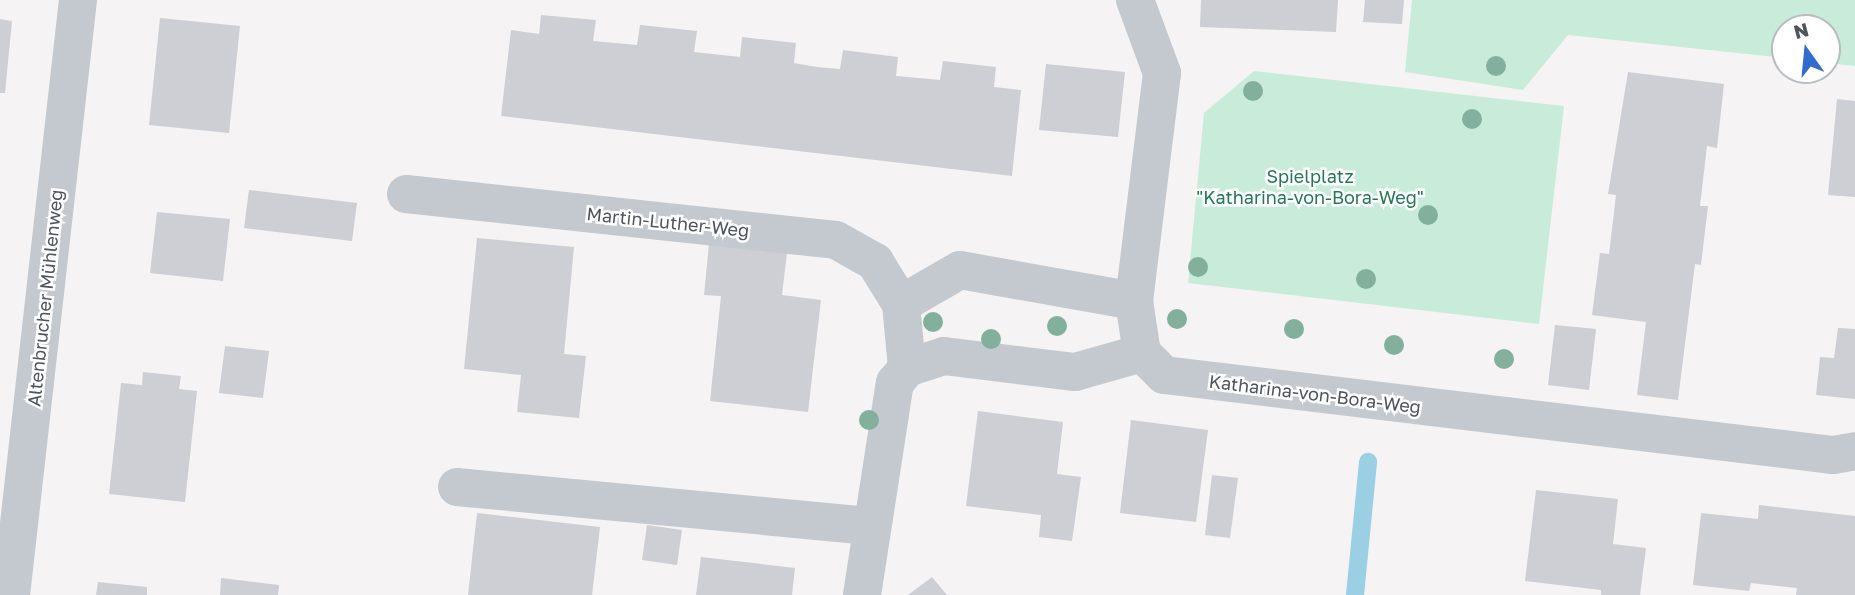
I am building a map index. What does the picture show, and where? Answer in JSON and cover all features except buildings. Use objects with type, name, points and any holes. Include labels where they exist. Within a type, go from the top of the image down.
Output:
[{"type":"street","name":"Altenbrucher Mühlenweg","points":[[11,595],[78,0]]},
{"type":"street","points":[[862,595],[895,383],[907,368],[944,356],[1075,372],[1142,353],[1134,301],[1162,73],[1135,0]]},
{"type":"street","name":"Martin-Luther-Weg","points":[[406,194],[836,240],[875,262],[901,304],[907,368]]},
{"type":"street","points":[[901,304],[960,270],[1134,301]]},
{"type":"street","name":"Katharina-von-Bora-Weg","points":[[1142,353],[1164,375],[1833,455],[1855,452]]},
{"type":"street","points":[[457,487],[872,526]]},
{"type":"green space","points":[[1412,0],[1855,0],[1855,66],[1841,64],[1841,14],[1771,14],[1771,57],[1568,35],[1523,90],[1405,72]]},
{"type":"green space","name":"Spielplatz \"Katharina-von-Bora-Weg\"","points":[[1254,71],[1564,106],[1539,324],[1188,283],[1204,113]]},
{"type":"waterway","points":[[1355,595],[1368,462]]}]
